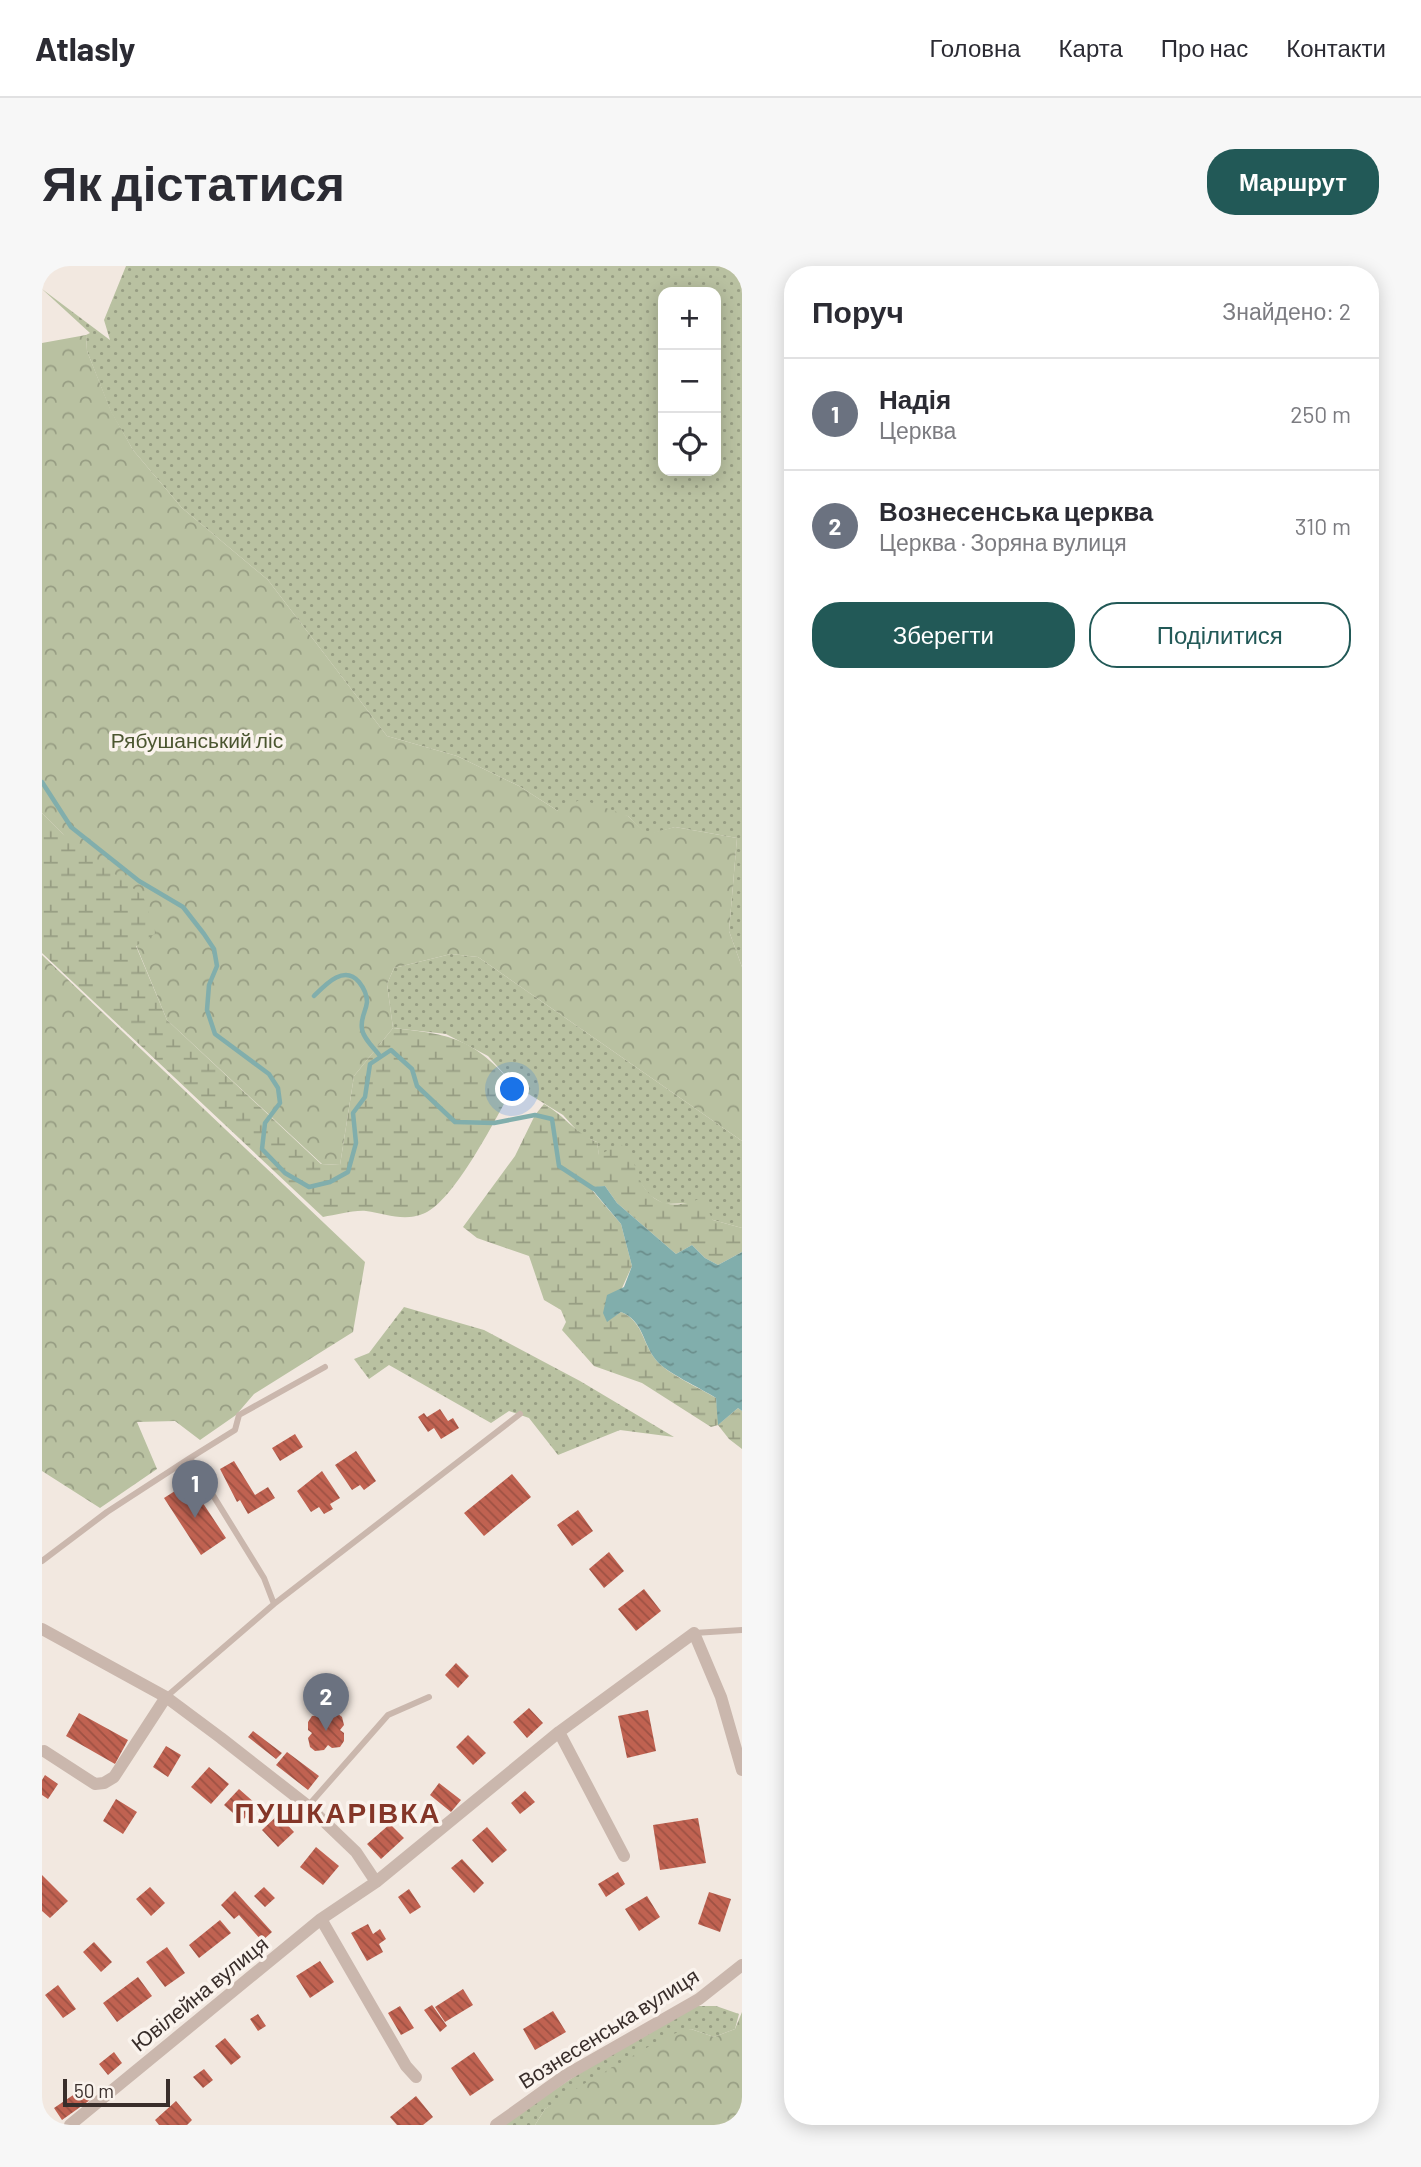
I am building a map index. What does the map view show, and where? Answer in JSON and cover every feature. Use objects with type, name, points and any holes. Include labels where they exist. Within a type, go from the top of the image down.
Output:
[{"type":"street","points":[[42,1629],[166,1697],[308,1806],[356,1852],[376,1882]]},
{"type":"street","points":[[624,1856],[559,1732],[694,1633],[722,1697],[742,1770]]},
{"type":"street","points":[[44,1751],[96,1784],[104,1783],[114,1777],[166,1697]]},
{"type":"street","name":"Ювілейна вулиця","points":[[70,2125],[321,1919],[376,1882],[559,1732]]},
{"type":"street","points":[[321,1919],[406,2066],[416,2077]]},
{"type":"street","name":"Вознесенська вулиця","points":[[496,2125],[566,2075],[699,1999],[742,1965]]},
{"type":"lane","points":[[42,1561],[107,1512],[235,1430],[239,1415],[325,1367]]},
{"type":"lane","points":[[166,1697],[274,1604],[520,1414]]},
{"type":"lane","points":[[190,1458],[264,1578],[274,1604]]},
{"type":"lane","points":[[694,1633],[742,1630]]},
{"type":"lane","points":[[308,1806],[388,1715],[429,1697]]},
{"type":"green space","points":[[126,266],[742,266],[742,967],[729,931],[737,838],[675,827],[647,835],[628,816],[558,811],[519,786],[457,756],[387,736],[268,580],[182,508],[133,450],[111,412],[87,351],[86,335],[90,333],[42,289],[110,340],[104,320]]},
{"type":"green space","name":"Рябушанський ліс","points":[[86,335],[87,351],[111,411],[133,450],[182,508],[268,580],[387,736],[457,756],[519,786],[558,811],[581,799],[628,816],[647,834],[675,827],[737,838],[729,931],[742,967],[742,1141],[478,957],[451,954],[394,968],[387,984],[393,1028],[354,1076],[340,1165],[322,1164],[167,1020],[136,945],[63,834],[42,813],[42,343]]},
{"type":"green space","points":[[42,813],[63,834],[143,896],[156,933],[136,946],[167,1020],[321,1164],[340,1165],[354,1076],[393,1028],[432,1033],[461,1042],[486,1057],[499,1069],[514,1085],[475,1155],[437,1205],[425,1213],[410,1217],[361,1211],[323,1217],[42,953]]},
{"type":"green space","points":[[451,954],[478,957],[742,1141],[742,1228],[713,1220],[690,1203],[664,1204],[649,1195],[636,1176],[599,1156],[597,1142],[582,1136],[563,1115],[514,1085],[488,1056],[446,1034],[393,1028],[387,984],[394,968]]},
{"type":"green space","points":[[42,955],[365,1262],[353,1332],[254,1394],[236,1415],[200,1440],[175,1421],[137,1422],[157,1469],[100,1508],[42,1471]]},
{"type":"green space","points":[[544,1104],[597,1142],[599,1155],[620,1144],[632,1152],[639,1179],[653,1197],[673,1204],[701,1198],[713,1220],[742,1228],[742,1252],[718,1265],[705,1258],[692,1245],[676,1254],[617,1203],[605,1186],[590,1188],[621,1224],[632,1266],[607,1321],[621,1312],[634,1321],[651,1353],[661,1365],[716,1398],[719,1424],[738,1408],[742,1411],[742,1449],[729,1439],[718,1425],[711,1427],[642,1383],[594,1366],[562,1330],[566,1322],[561,1310],[544,1300],[529,1256],[477,1238],[463,1227],[515,1156],[535,1115]]},
{"type":"green space","points":[[404,1307],[484,1330],[580,1381],[674,1437],[620,1430],[558,1455],[529,1418],[509,1411],[491,1423],[389,1365],[369,1379],[354,1359],[369,1353]]},
{"type":"green space","points":[[687,2006],[716,2006],[739,2014],[735,2029],[714,2037],[691,2029],[545,2109],[535,2125],[502,2125],[599,2060]]},
{"type":"green space","points":[[742,2012],[742,2125],[535,2125],[545,2109],[669,2035],[691,2029],[714,2037],[735,2029]]},
{"type":"water","points":[[605,1186],[617,1203],[676,1254],[692,1245],[705,1258],[718,1265],[742,1252],[742,1411],[738,1408],[718,1425],[716,1398],[661,1365],[629,1316],[621,1312],[607,1322],[603,1313],[607,1295],[624,1287],[632,1266],[621,1224],[590,1187]]},
{"type":"building","points":[[440,1409],[448,1421],[453,1418],[459,1428],[441,1439],[434,1428],[428,1432],[418,1417],[424,1413],[427,1417]]},
{"type":"building","points":[[295,1434],[303,1447],[280,1461],[272,1448]]},
{"type":"building","points":[[356,1451],[376,1481],[364,1490],[360,1485],[352,1490],[335,1465]]},
{"type":"building","points":[[234,1461],[255,1495],[268,1487],[275,1498],[248,1514],[240,1500],[237,1502],[220,1469]]},
{"type":"building","points":[[322,1471],[340,1498],[330,1504],[333,1509],[324,1514],[319,1507],[311,1512],[297,1491]]},
{"type":"building","points":[[512,1474],[531,1497],[484,1536],[464,1513]]},
{"type":"building","points":[[189,1482],[226,1538],[201,1555],[164,1498]]},
{"type":"building","points":[[578,1510],[593,1531],[572,1546],[557,1525]]},
{"type":"building","points":[[609,1552],[624,1571],[604,1588],[589,1569]]},
{"type":"building","points":[[644,1589],[661,1611],[636,1631],[618,1609]]},
{"type":"building","points":[[456,1663],[469,1676],[458,1688],[445,1675]]},
{"type":"building","points":[[529,1708],[543,1723],[527,1738],[513,1722]]},
{"type":"building","points":[[648,1710],[656,1751],[627,1758],[618,1716]]},
{"type":"building","points":[[79,1713],[128,1740],[115,1764],[66,1736]]},
{"type":"building","points":[[328,1713],[337,1713],[342,1717],[344,1725],[340,1730],[344,1733],[344,1741],[340,1747],[332,1748],[328,1745],[324,1750],[315,1751],[310,1747],[308,1738],[312,1733],[308,1730],[308,1722],[312,1716],[320,1715],[324,1718]]},
{"type":"building","points":[[253,1731],[282,1753],[276,1759],[248,1737]]},
{"type":"building","points":[[468,1735],[486,1753],[473,1765],[456,1747]]},
{"type":"building","points":[[166,1746],[181,1755],[168,1777],[153,1767]]},
{"type":"building","points":[[287,1752],[319,1776],[308,1790],[276,1765]]},
{"type":"building","points":[[209,1767],[229,1784],[211,1804],[191,1787]]},
{"type":"building","points":[[45,1775],[58,1784],[48,1799],[42,1795],[42,1780]]},
{"type":"building","points":[[439,1783],[461,1800],[451,1812],[430,1795]]},
{"type":"building","points":[[239,1789],[257,1805],[242,1821],[224,1805]]},
{"type":"building","points":[[525,1791],[535,1802],[520,1814],[511,1803]]},
{"type":"building","points":[[116,1799],[137,1812],[123,1834],[103,1821]]},
{"type":"building","points":[[278,1815],[294,1832],[278,1847],[262,1830]]},
{"type":"building","points":[[698,1818],[706,1863],[660,1870],[653,1825]]},
{"type":"building","points":[[390,1824],[404,1838],[381,1859],[367,1844]]},
{"type":"building","points":[[487,1827],[507,1850],[492,1863],[472,1840]]},
{"type":"building","points":[[316,1847],[339,1866],[323,1885],[300,1867]]},
{"type":"building","points":[[462,1859],[484,1883],[474,1893],[451,1868]]},
{"type":"building","points":[[618,1872],[625,1884],[606,1897],[598,1884]]},
{"type":"building","points":[[42,1875],[68,1901],[50,1918],[42,1911]]},
{"type":"building","points":[[150,1887],[165,1903],[151,1916],[136,1899]]},
{"type":"building","points":[[264,1887],[275,1898],[265,1907],[254,1896]]},
{"type":"building","points":[[409,1889],[421,1907],[410,1914],[398,1897]]},
{"type":"building","points":[[235,1891],[272,1932],[262,1941],[239,1915],[234,1919],[221,1905]]},
{"type":"building","points":[[709,1892],[731,1899],[720,1932],[698,1924]]},
{"type":"building","points":[[647,1896],[660,1917],[639,1931],[625,1909]]},
{"type":"building","points":[[220,1920],[231,1933],[199,1958],[189,1945]]},
{"type":"building","points":[[368,1924],[373,1934],[380,1929],[386,1939],[379,1944],[383,1952],[367,1961],[351,1933]]},
{"type":"building","points":[[94,1942],[112,1962],[101,1972],[83,1952]]},
{"type":"building","points":[[167,1947],[185,1973],[165,1987],[146,1962]]},
{"type":"building","points":[[320,1961],[334,1982],[310,1998],[296,1976]]},
{"type":"building","points":[[138,1977],[152,1996],[117,2022],[103,2003]]},
{"type":"building","points":[[58,1985],[76,2009],[63,2018],[45,1995]]},
{"type":"building","points":[[463,1989],[473,2005],[445,2022],[435,2007]]},
{"type":"building","points":[[432,2005],[447,2026],[440,2032],[424,2010]]},
{"type":"building","points":[[400,2006],[414,2028],[401,2035],[388,2013]]},
{"type":"building","points":[[553,2011],[566,2032],[535,2050],[523,2029]]},
{"type":"building","points":[[258,2014],[266,2026],[258,2031],[250,2019]]},
{"type":"building","points":[[225,2038],[241,2057],[231,2065],[215,2046]]},
{"type":"building","points":[[114,2052],[122,2063],[108,2075],[99,2064]]},
{"type":"building","points":[[474,2052],[494,2080],[470,2096],[451,2068]]},
{"type":"building","points":[[204,2069],[213,2080],[203,2088],[193,2077]]},
{"type":"building","points":[[82,2089],[90,2100],[62,2120],[54,2108]]},
{"type":"building","points":[[416,2096],[433,2117],[423,2125],[397,2125],[390,2117]]},
{"type":"building","points":[[176,2101],[192,2120],[187,2125],[159,2125],[155,2120]]},
{"type":"waterway","points":[[42,782],[71,827],[139,881],[183,907],[214,949],[217,966],[209,985],[207,1010],[215,1034],[269,1074],[278,1088],[280,1103],[265,1123],[262,1149],[285,1173],[309,1187],[330,1182],[348,1172],[356,1143],[353,1113],[365,1097],[370,1064],[391,1050],[412,1069],[417,1086],[455,1122],[494,1123],[535,1115],[552,1119],[559,1166],[594,1189]]},
{"type":"waterway","points":[[314,996],[329,982],[341,976],[347,975],[359,982],[367,999],[362,1022],[363,1032],[380,1056]]},
{"type":"place","name":"Надія","points":[[195,1518]]},
{"type":"place","name":"Вознесенська церква","points":[[326,1731]]},
{"type":"district","name":"ПУШКАРІВКА","points":[[338,1813]]}]
